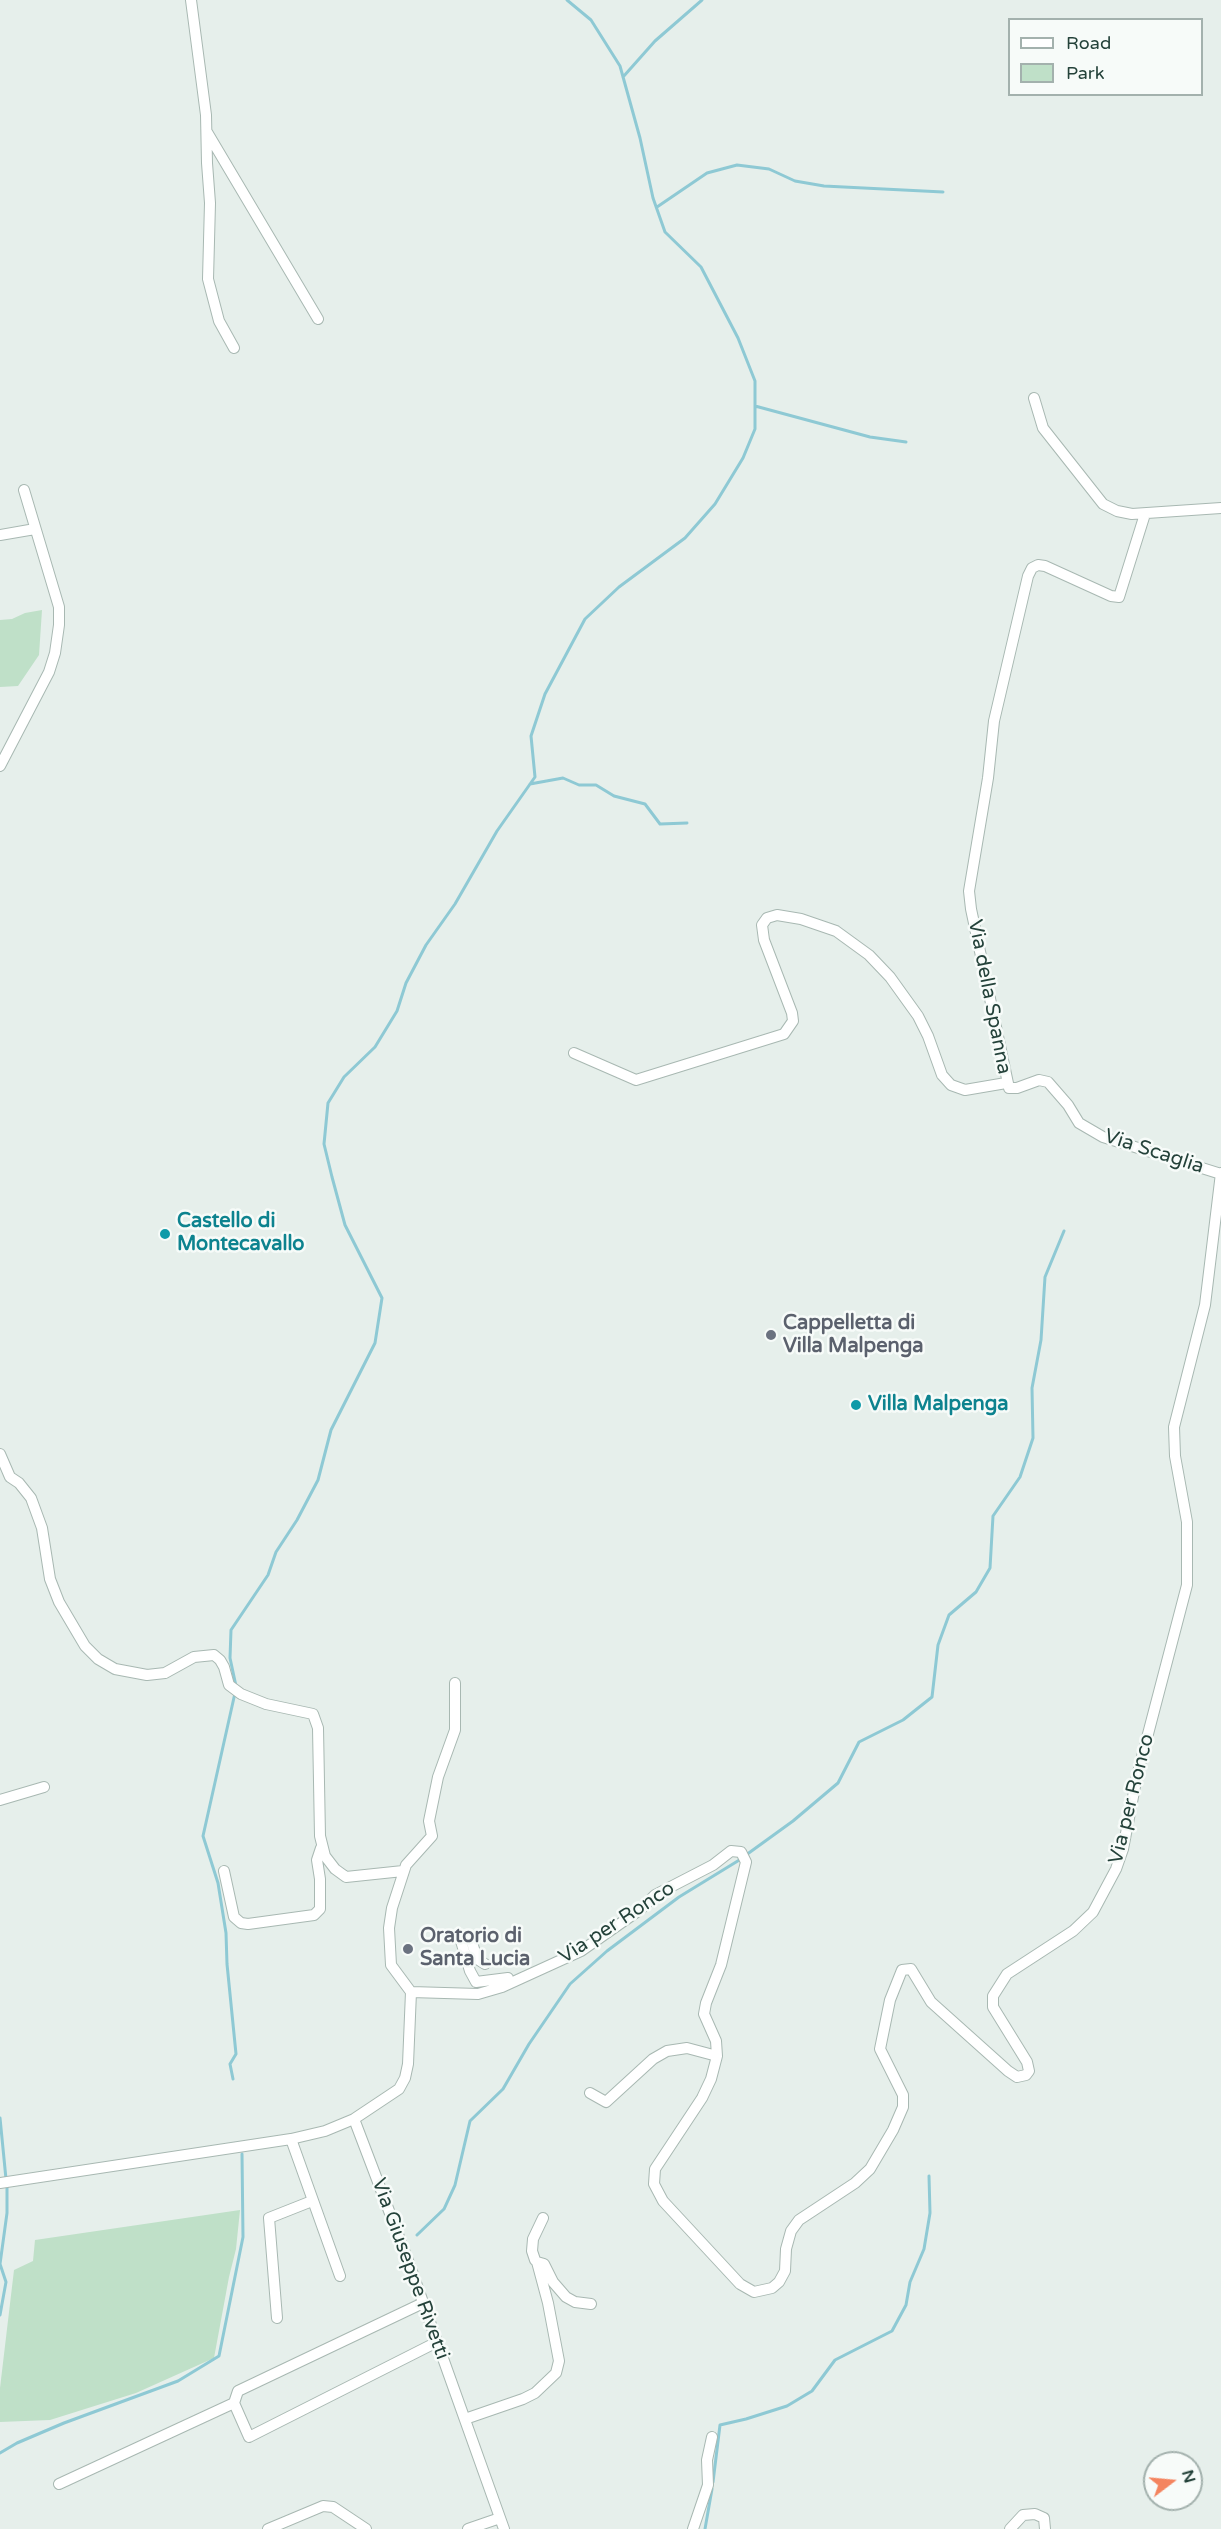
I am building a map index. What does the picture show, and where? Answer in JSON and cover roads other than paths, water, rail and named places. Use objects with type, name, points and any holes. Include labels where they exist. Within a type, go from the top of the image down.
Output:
[{"type":"street","points":[[191,0],[207,132],[210,203],[208,279],[219,321],[234,348]]},
{"type":"street","points":[[207,132],[318,319]]},
{"type":"street","points":[[1034,398],[1043,428],[1104,504],[1117,512],[1145,514],[1221,508]]},
{"type":"street","points":[[0,766],[49,672],[55,653],[59,607],[24,490]]},
{"type":"street","name":"Via della Spanna","points":[[574,1053],[636,1080],[783,1034],[793,1021],[792,1013],[764,940],[762,925],[767,918],[777,915],[801,918],[836,931],[869,955],[890,977],[918,1016],[942,1075],[951,1085],[965,1090],[1006,1083],[969,891],[988,778],[994,721],[1011,644],[1028,576],[1032,568],[1038,565],[1111,596],[1119,597],[1145,514]]},
{"type":"street","points":[[0,535],[35,529]]},
{"type":"street","name":"Via Scaglia","points":[[1006,1083],[1009,1088],[1017,1088],[1039,1080],[1048,1082],[1068,1105],[1079,1123],[1103,1137],[1221,1174]]},
{"type":"street","name":"Via per Ronco","points":[[411,1992],[478,1994],[488,1992],[581,1951],[641,1909],[656,1895],[713,1865],[731,1851],[743,1857],[721,1965],[704,2014],[716,2041],[717,2056],[711,2079],[702,2098],[655,2169],[654,2184],[663,2201],[741,2284],[754,2292],[772,2288],[779,2282],[785,2271],[786,2249],[791,2231],[799,2220],[840,2194],[863,2176],[870,2169],[893,2130],[903,2107],[903,2094],[880,2049],[890,2000],[902,1970],[911,1969],[931,2002],[1008,2072],[1017,2077],[1029,2071],[1022,2054],[993,2007],[993,1996],[1007,1974],[1074,1931],[1093,1912],[1116,1869],[1123,1849],[1137,1776],[1185,1596],[1189,1556],[1187,1522],[1175,1456],[1174,1427],[1205,1305],[1221,1174]]},
{"type":"street","points":[[0,1454],[5,1479],[19,1483],[31,1498],[42,1528],[50,1579],[58,1602],[85,1646],[99,1659],[115,1669],[147,1675],[165,1673],[194,1658],[214,1655],[220,1660],[236,1691],[266,1704],[309,1712],[316,1718],[321,1848],[317,1860],[320,1909],[314,1914],[248,1924],[241,1923],[234,1917],[224,1871]]},
{"type":"street","points":[[0,2183],[291,2139],[325,2131],[354,2119],[399,2090],[408,2064],[411,1992],[391,1965],[389,1948],[392,1908],[403,1871],[432,1836],[429,1821],[438,1777],[455,1730],[455,1683]]},
{"type":"street","points":[[0,1800],[44,1787]]},
{"type":"street","points":[[321,1848],[335,1869],[346,1877],[403,1871]]},
{"type":"street","points":[[485,1964],[477,1959],[471,1939],[464,1937],[461,1941],[470,1971],[476,1982],[501,1981],[523,1972],[527,1976]]},
{"type":"street","points":[[590,2093],[606,2102],[653,2059],[667,2051],[687,2048],[717,2056]]},
{"type":"street","name":"Via Giuseppe Rivetti","points":[[354,2119],[502,2524]]},
{"type":"street","points":[[291,2139],[340,2276]]},
{"type":"street","points":[[277,2318],[269,2218],[312,2201]]},
{"type":"street","points":[[465,2419],[524,2399],[535,2393],[556,2373],[559,2361],[537,2262],[532,2251],[533,2239],[543,2218]]},
{"type":"street","points":[[537,2262],[544,2264],[553,2282],[566,2297],[575,2302],[591,2304]]},
{"type":"street","points":[[423,2303],[238,2391],[234,2403],[249,2437],[437,2342]]},
{"type":"street","points":[[59,2484],[234,2403]]},
{"type":"street","points":[[693,2529],[708,2486],[707,2460],[712,2437]]},
{"type":"street","points":[[268,2529],[323,2506],[333,2507],[366,2529]]},
{"type":"street","points":[[1010,2529],[1023,2515],[1035,2514],[1044,2518],[1045,2529]]},
{"type":"street","points":[[468,2529],[502,2524]]},
{"type":"waterway","points":[[236,1686],[230,1658],[231,1630],[268,1575],[276,1552],[297,1520],[318,1480],[331,1430],[375,1343],[382,1298],[345,1225],[324,1144],[328,1103],[344,1077],[375,1047],[397,1011],[406,983],[426,945],[455,904],[497,831],[535,777],[531,736],[545,694],[585,619],[619,587],[685,538],[715,504],[743,458],[755,429],[755,381],[738,338],[701,267],[665,232],[653,198],[640,138],[620,66],[591,20],[567,0]]},
{"type":"waterway","points":[[623,77],[655,41],[702,0]]},
{"type":"waterway","points":[[657,207],[707,173],[737,165],[769,169],[795,181],[824,186],[943,192]]},
{"type":"waterway","points":[[755,406],[870,437],[906,442]]},
{"type":"waterway","points":[[530,784],[563,778],[579,785],[596,785],[614,796],[645,804],[660,824],[687,823]]},
{"type":"waterway","points":[[746,1855],[793,1821],[838,1783],[859,1742],[903,1720],[932,1697],[938,1645],[949,1615],[976,1592],[990,1568],[993,1516],[1020,1477],[1033,1438],[1032,1388],[1041,1340],[1045,1277],[1064,1231]]},
{"type":"waterway","points":[[233,2079],[230,2064],[236,2054],[226,1933],[218,1883],[203,1836],[235,1693]]},
{"type":"waterway","points":[[417,2235],[444,2209],[455,2185],[470,2121],[503,2089],[529,2044],[570,1984],[607,1951],[679,1897],[741,1859]]},
{"type":"waterway","points":[[0,2118],[6,2179]]},
{"type":"waterway","points":[[0,2453],[17,2443],[64,2423],[178,2381],[219,2356],[243,2237],[242,2154]]},
{"type":"waterway","points":[[713,2482],[720,2425],[787,2406],[812,2391],[835,2360],[892,2331],[906,2305],[910,2282],[924,2249],[930,2213],[929,2176]]},
{"type":"waterway","points":[[0,2315],[6,2282],[0,2264],[7,2213],[7,2186]]},
{"type":"waterway","points":[[705,2529],[712,2489]]},
{"type":"place","name":"Castello di Montecavallo","points":[[165,1234]]},
{"type":"place","name":"Cappelletta di Villa Malpenga","points":[[771,1335]]},
{"type":"place","name":"Villa Malpenga","points":[[856,1405]]},
{"type":"place","name":"Oratorio di Santa Lucia","points":[[408,1949]]}]
